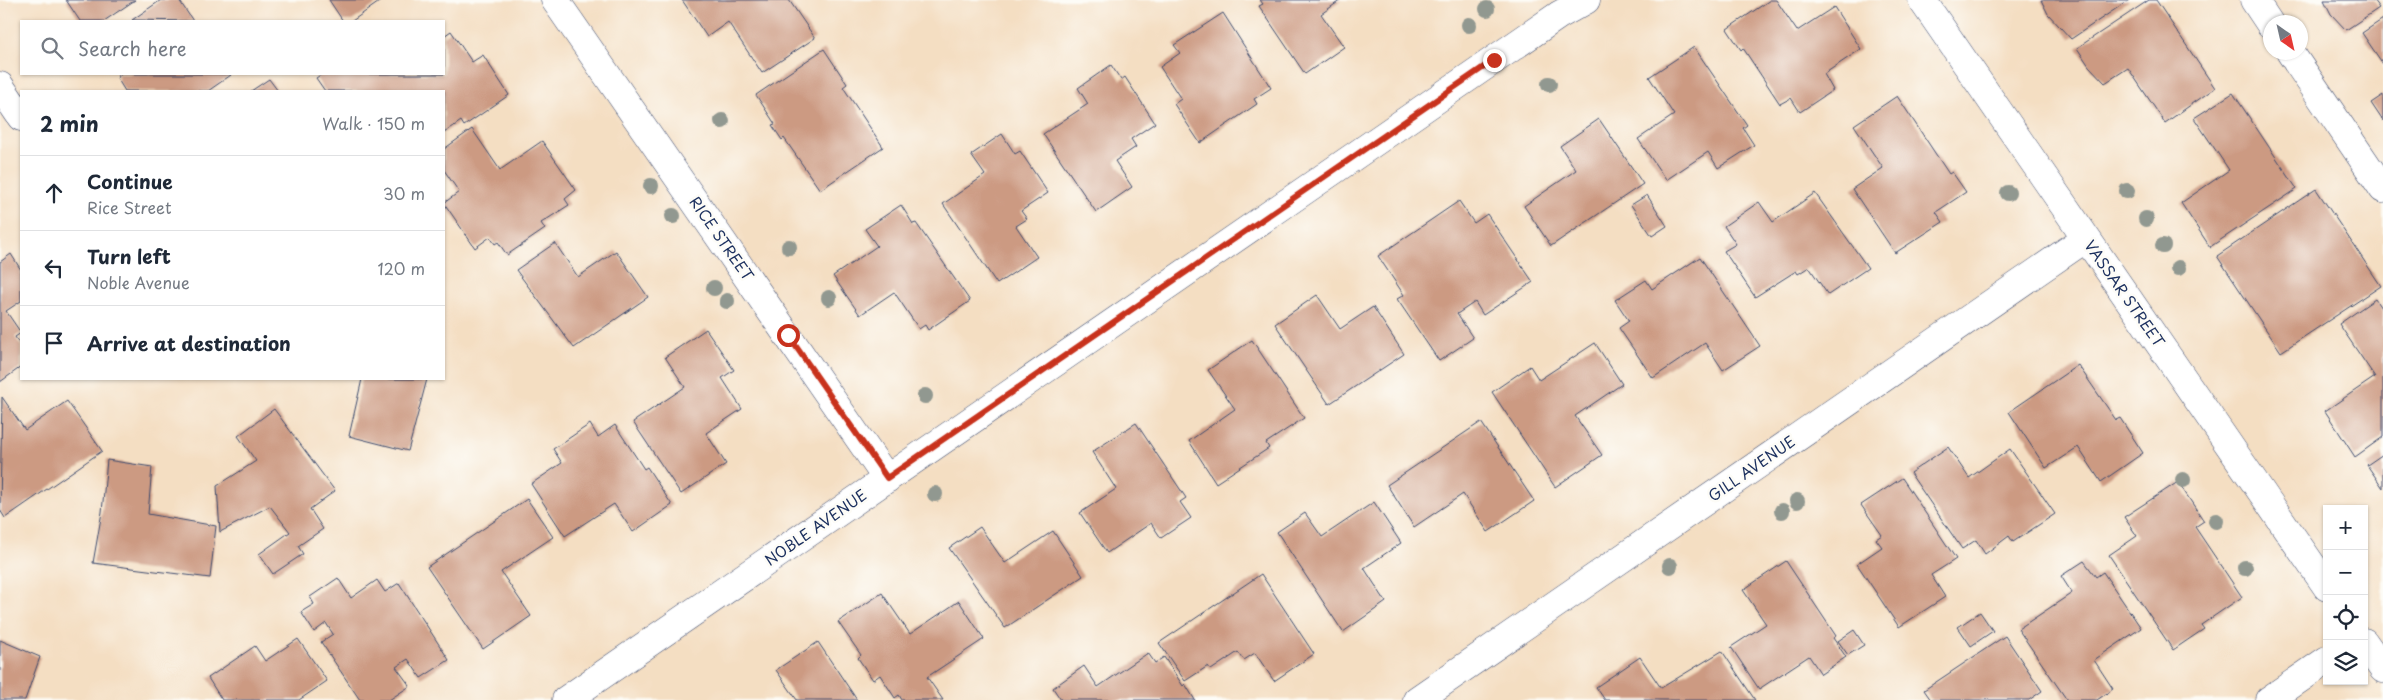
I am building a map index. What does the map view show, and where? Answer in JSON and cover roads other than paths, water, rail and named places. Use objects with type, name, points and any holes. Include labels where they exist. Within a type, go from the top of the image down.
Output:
[{"type":"street","name":"RICE STREET","points":[[555,0],[887,478]]},
{"type":"street","name":"NOBLE AVENUE","points":[[566,700],[1543,26],[1586,0]]},
{"type":"street","name":"VASSAR STREET","points":[[1922,0],[2323,581]]},
{"type":"street","points":[[2254,0],[2264,15]]},
{"type":"street","points":[[2295,60],[2383,189]]},
{"type":"street","points":[[0,86],[20,116]]},
{"type":"street","name":"GILL AVENUE","points":[[1418,700],[2086,238]]},
{"type":"street","points":[[2368,648],[2383,669]]},
{"type":"street","points":[[2269,700],[2323,663]]}]
